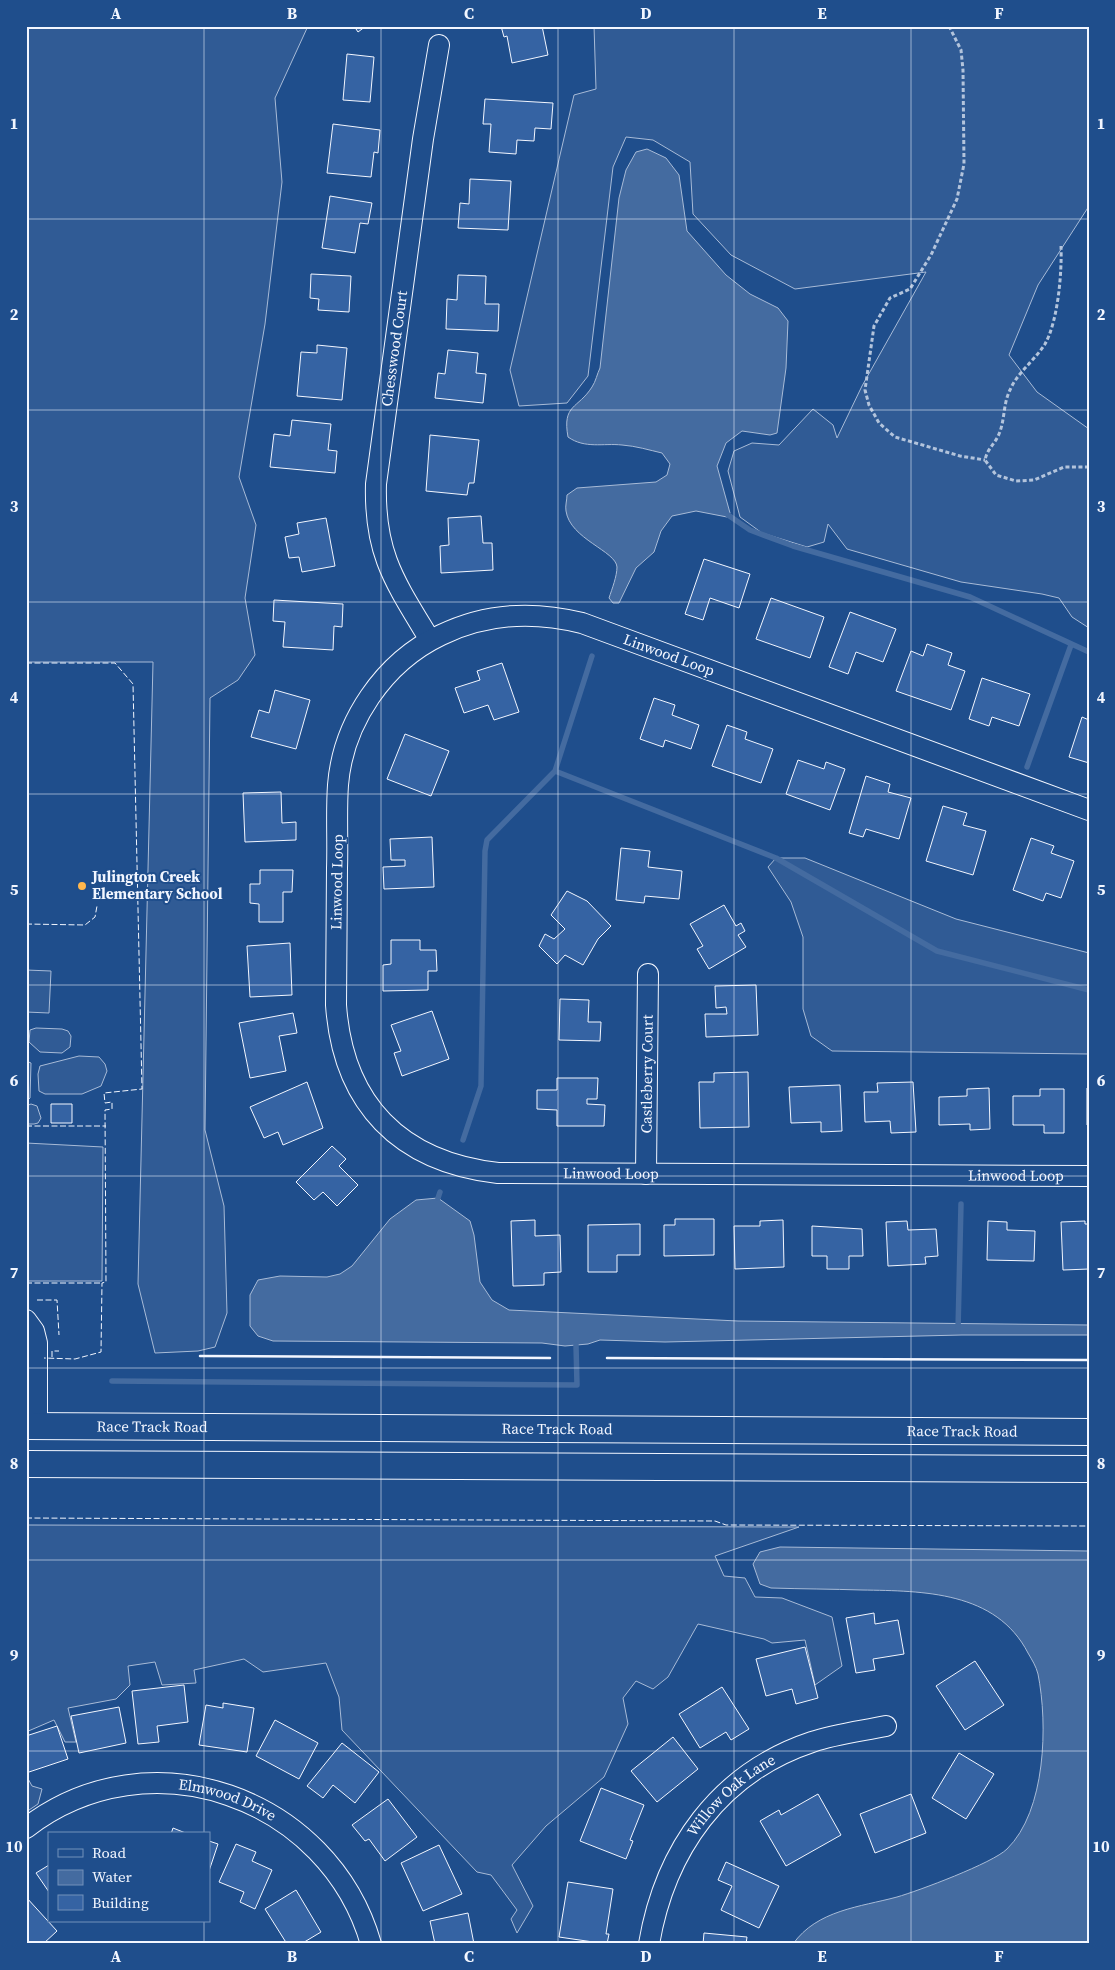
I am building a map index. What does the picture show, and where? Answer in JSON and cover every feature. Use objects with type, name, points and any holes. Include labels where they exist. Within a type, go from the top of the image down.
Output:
[{"type":"main road","name":"Race Track Road","points":[[30,1431],[1089,1432]]},
{"type":"main road","points":[[26,1464],[1089,1469]]},
{"type":"street","name":"Chesswood Court","points":[[430,640],[394,580],[383,552],[378,532],[375,503],[419,168],[439,45]]},
{"type":"street","name":"Linwood Loop","points":[[1089,810],[582,623],[558,617],[506,616],[457,628],[430,640],[407,656],[378,686],[362,710],[343,756],[338,784],[336,1005],[338,1030],[343,1054],[352,1078],[364,1099],[380,1119],[400,1137],[422,1152],[446,1163],[472,1170],[498,1174],[1089,1176]]},
{"type":"street","name":"Castleberry Court","points":[[646,1174],[648,974]]},
{"type":"street","points":[[26,1320],[34,1330],[37,1343],[30,1431]]},
{"type":"street","name":"Willow Oak Lane","points":[[649,1944],[662,1890],[673,1863],[697,1824],[716,1802],[761,1766],[786,1752],[813,1741],[886,1726]]},
{"type":"street","name":"Elmwood Drive","points":[[26,1828],[66,1804],[112,1788],[144,1784],[176,1784],[236,1797],[280,1819],[310,1843],[345,1885],[357,1908],[371,1944]]},
{"type":"path","points":[[949,26],[961,50],[963,70],[964,164],[957,199],[931,255],[910,290],[890,298],[874,326],[866,390],[869,405],[879,422],[895,437],[960,456],[985,460],[996,475],[1016,481],[1034,480],[1064,467],[1089,467]]},
{"type":"path","points":[[985,460],[987,450],[997,440],[1003,426],[1004,408],[1010,388],[1045,344],[1054,321],[1062,263],[1061,246]]},
{"type":"shaded area","points":[[26,26],[308,26],[275,98],[282,182],[265,324],[239,477],[256,525],[245,598],[255,655],[238,680],[210,698],[205,1130],[224,1206],[227,1313],[215,1347],[198,1351],[155,1353],[138,1284],[153,662],[26,662]]},
{"type":"shaded area","points":[[594,26],[1089,26],[1089,206],[1038,285],[1009,355],[1037,392],[1089,429],[1089,628],[1072,617],[1059,598],[961,582],[847,549],[828,524],[824,542],[807,547],[762,533],[740,517],[728,471],[734,451],[752,443],[779,445],[813,409],[833,425],[837,438],[862,386],[926,272],[795,289],[731,255],[693,214],[690,162],[653,140],[626,137],[613,167],[588,376],[567,403],[519,406],[510,370],[574,95],[596,89]]},
{"type":"shaded area","points":[[776,858],[805,858],[956,919],[1089,953],[1089,1054],[832,1051],[811,1036],[803,1009],[803,937],[791,902],[768,867]]},
{"type":"shaded area","points":[[26,970],[51,971],[49,1013],[26,1012]]},
{"type":"shaded area","points":[[36,1028],[68,1031],[71,1036],[70,1047],[62,1053],[40,1052],[29,1042],[30,1030]]},
{"type":"shaded area","points":[[79,1056],[99,1057],[105,1064],[107,1071],[101,1086],[82,1094],[45,1094],[39,1091],[38,1074],[40,1066]]},
{"type":"shaded area","points":[[26,1061],[31,1063],[30,1098],[26,1102]]},
{"type":"shaded area","points":[[31,1104],[37,1106],[41,1118],[38,1123],[26,1124],[26,1106]]},
{"type":"shaded area","points":[[26,1143],[103,1147],[102,1281],[26,1281]]},
{"type":"shaded area","points":[[26,1525],[799,1527],[715,1556],[724,1576],[745,1578],[755,1597],[782,1598],[832,1617],[842,1666],[815,1685],[805,1640],[772,1643],[764,1639],[698,1624],[668,1677],[653,1689],[636,1681],[623,1698],[628,1724],[604,1777],[546,1826],[512,1865],[533,1906],[517,1933],[511,1919],[517,1910],[491,1875],[477,1872],[342,1730],[339,1697],[326,1663],[263,1672],[244,1659],[194,1670],[196,1683],[162,1685],[155,1662],[128,1666],[130,1685],[116,1699],[68,1708],[76,1742],[65,1742],[54,1720],[26,1732]]},
{"type":"shaded area","points":[[26,1775],[32,1786],[42,1789],[38,1804],[26,1812]]},
{"type":"water","points":[[647,149],[666,158],[679,175],[687,231],[726,275],[750,294],[778,308],[788,321],[786,368],[777,433],[770,435],[742,431],[726,443],[717,466],[730,513],[727,517],[696,511],[672,516],[661,531],[654,552],[636,568],[619,603],[613,603],[609,598],[617,571],[615,561],[584,537],[569,521],[566,509],[567,495],[577,488],[656,482],[667,475],[670,464],[662,453],[647,449],[574,441],[568,437],[567,418],[572,408],[592,387],[600,368],[619,198],[626,170],[636,152]]},
{"type":"water","points":[[438,1198],[470,1221],[474,1235],[480,1282],[492,1300],[509,1310],[738,1321],[1089,1325],[1089,1335],[962,1335],[665,1342],[600,1340],[588,1344],[565,1346],[542,1343],[273,1341],[258,1336],[250,1326],[250,1295],[258,1280],[280,1276],[327,1277],[340,1274],[352,1266],[390,1219],[416,1200]]},
{"type":"water","points":[[780,1547],[1089,1551],[1089,1944],[793,1944],[814,1924],[827,1917],[854,1907],[897,1897],[937,1883],[987,1862],[1007,1849],[1020,1833],[1030,1813],[1037,1790],[1041,1766],[1043,1717],[1038,1674],[1035,1666],[1014,1633],[997,1617],[977,1606],[933,1594],[885,1590],[771,1588],[760,1584],[753,1564],[760,1552]]},
{"type":"building","points":[[354,26],[366,26],[358,32]]},
{"type":"building","points":[[501,26],[542,26],[548,55],[512,63],[507,36],[504,37]]},
{"type":"building","points":[[347,54],[374,57],[370,102],[343,100]]},
{"type":"building","points":[[485,99],[553,103],[551,129],[535,128],[534,141],[517,140],[516,154],[489,152],[491,124],[483,124]]},
{"type":"building","points":[[333,124],[380,130],[378,153],[374,152],[371,177],[327,173]]},
{"type":"building","points":[[470,179],[511,181],[508,230],[458,228],[460,203],[469,204]]},
{"type":"building","points":[[330,196],[372,203],[368,224],[360,223],[355,253],[322,248]]},
{"type":"building","points":[[311,274],[351,276],[349,312],[318,310],[319,299],[310,298]]},
{"type":"building","points":[[458,275],[486,276],[485,304],[499,304],[498,331],[446,329],[447,299],[457,300]]},
{"type":"building","points":[[317,345],[347,348],[342,400],[297,396],[301,352],[317,353]]},
{"type":"building","points":[[448,350],[478,353],[476,373],[486,374],[483,403],[435,398],[438,373],[445,374]]},
{"type":"building","points":[[292,420],[331,424],[328,450],[337,451],[335,473],[270,467],[274,434],[290,436]]},
{"type":"building","points":[[430,435],[479,440],[474,483],[469,483],[467,495],[426,491]]},
{"type":"building","points":[[481,516],[483,543],[492,543],[493,570],[441,573],[440,546],[449,545],[448,518]]},
{"type":"building","points":[[326,518],[335,566],[302,572],[299,557],[289,558],[285,537],[299,534],[297,523]]},
{"type":"building","points":[[704,559],[750,574],[739,608],[710,598],[703,620],[685,614]]},
{"type":"building","points":[[771,598],[824,617],[810,658],[756,639]]},
{"type":"building","points":[[274,600],[343,604],[342,627],[334,626],[333,650],[283,647],[285,622],[273,621]]},
{"type":"building","points":[[850,612],[896,629],[883,662],[856,652],[848,674],[829,667]]},
{"type":"building","points":[[927,644],[952,653],[948,665],[965,671],[951,710],[896,691],[911,651],[923,656]]},
{"type":"building","points":[[502,663],[519,712],[494,720],[488,705],[464,713],[455,688],[480,680],[477,671]]},
{"type":"building","points":[[982,678],[1030,694],[1019,726],[992,717],[989,726],[969,719]]},
{"type":"building","points":[[275,690],[310,700],[296,749],[251,737],[259,710],[269,713]]},
{"type":"building","points":[[654,698],[675,705],[672,715],[699,725],[691,749],[665,740],[663,747],[640,739]]},
{"type":"building","points":[[1082,717],[1089,720],[1089,763],[1069,757]]},
{"type":"building","points":[[727,725],[747,732],[745,739],[773,749],[761,783],[712,766]]},
{"type":"building","points":[[405,734],[449,751],[431,796],[387,779]]},
{"type":"building","points":[[798,760],[824,769],[826,762],[845,769],[830,810],[786,794]]},
{"type":"building","points":[[866,776],[890,784],[888,792],[911,798],[899,839],[866,829],[863,837],[849,833]]},
{"type":"building","points":[[281,792],[282,823],[296,822],[296,840],[245,842],[243,793]]},
{"type":"building","points":[[943,806],[967,813],[963,825],[986,831],[973,875],[926,861]]},
{"type":"building","points":[[432,837],[434,887],[384,889],[383,867],[405,866],[405,860],[391,860],[390,839]]},
{"type":"building","points":[[1031,838],[1054,846],[1051,853],[1074,861],[1061,898],[1046,893],[1043,901],[1013,890]]},
{"type":"building","points":[[621,848],[650,851],[648,867],[682,871],[679,899],[645,896],[644,903],[616,900]]},
{"type":"building","points":[[260,870],[293,870],[292,892],[283,892],[283,922],[259,922],[259,904],[250,903],[250,884],[260,884]]},
{"type":"building","points":[[567,891],[587,901],[611,926],[598,939],[583,965],[565,955],[557,964],[539,946],[545,934],[554,939],[565,929],[551,915]]},
{"type":"building","points":[[724,905],[736,926],[741,923],[745,931],[738,935],[746,947],[709,969],[697,949],[703,946],[690,924]]},
{"type":"building","points":[[391,940],[420,940],[420,950],[436,950],[437,971],[428,971],[428,990],[383,991],[383,965],[391,964]]},
{"type":"building","points":[[290,943],[292,995],[250,997],[247,946]]},
{"type":"building","points":[[756,985],[758,1035],[706,1037],[705,1014],[727,1014],[726,1007],[716,1008],[715,986]]},
{"type":"building","points":[[560,999],[589,1000],[588,1022],[601,1022],[600,1041],[559,1040]]},
{"type":"building","points":[[432,1011],[449,1059],[402,1076],[394,1053],[401,1051],[391,1025]]},
{"type":"building","points":[[293,1013],[297,1033],[279,1036],[286,1071],[250,1078],[239,1023]]},
{"type":"building","points":[[748,1072],[749,1127],[700,1128],[699,1082],[714,1082],[714,1073]]},
{"type":"building","points":[[557,1078],[598,1078],[597,1099],[587,1099],[587,1104],[605,1105],[604,1126],[557,1126],[557,1110],[537,1109],[537,1090],[557,1090]]},
{"type":"building","points":[[307,1082],[323,1128],[283,1145],[278,1132],[264,1138],[250,1107]]},
{"type":"building","points":[[913,1082],[916,1132],[891,1133],[890,1121],[865,1122],[864,1092],[878,1092],[877,1083]]},
{"type":"building","points":[[840,1085],[842,1131],[821,1132],[821,1122],[791,1123],[789,1087]]},
{"type":"building","points":[[989,1088],[990,1129],[970,1130],[970,1124],[939,1125],[939,1097],[967,1096],[967,1089]]},
{"type":"building","points":[[1087,1088],[1089,1088],[1089,1125],[1087,1125]]},
{"type":"building","points":[[1040,1089],[1064,1089],[1064,1133],[1044,1133],[1044,1125],[1013,1125],[1013,1096],[1040,1096]]},
{"type":"building","points":[[51,1104],[72,1104],[72,1123],[51,1123]]},
{"type":"building","points":[[332,1146],[346,1159],[339,1166],[358,1185],[337,1206],[323,1192],[314,1200],[296,1182]]},
{"type":"building","points":[[675,1219],[714,1219],[714,1255],[664,1256],[664,1225],[675,1225]]},
{"type":"building","points":[[535,1220],[535,1236],[560,1235],[561,1272],[544,1273],[544,1285],[513,1286],[511,1221]]},
{"type":"building","points":[[783,1220],[784,1267],[735,1269],[734,1226],[760,1226],[760,1221]]},
{"type":"building","points":[[907,1221],[908,1230],[936,1229],[938,1256],[925,1257],[926,1264],[888,1266],[886,1222]]},
{"type":"building","points":[[988,1221],[1007,1222],[1007,1230],[1035,1231],[1034,1261],[987,1260]]},
{"type":"building","points":[[1085,1221],[1085,1224],[1089,1224],[1089,1269],[1063,1270],[1061,1222]]},
{"type":"building","points":[[640,1224],[640,1255],[617,1255],[617,1272],[588,1272],[588,1225]]},
{"type":"building","points":[[812,1226],[862,1229],[863,1256],[849,1256],[849,1269],[827,1269],[827,1256],[812,1256]]},
{"type":"building","points":[[874,1613],[875,1624],[898,1620],[904,1654],[873,1659],[875,1670],[856,1673],[846,1618]]},
{"type":"building","points":[[805,1647],[818,1698],[796,1704],[792,1689],[766,1696],[756,1659]]},
{"type":"building","points":[[975,1661],[1004,1705],[965,1730],[936,1686]]},
{"type":"building","points":[[184,1685],[188,1722],[157,1726],[159,1742],[138,1744],[132,1691]]},
{"type":"building","points":[[722,1687],[749,1729],[731,1740],[726,1732],[700,1748],[679,1714]]},
{"type":"building","points":[[223,1703],[254,1708],[247,1752],[199,1745],[206,1705],[223,1708]]},
{"type":"building","points":[[119,1707],[126,1743],[79,1753],[71,1716]]},
{"type":"building","points":[[275,1720],[318,1743],[299,1779],[256,1756]]},
{"type":"building","points":[[57,1726],[68,1759],[26,1773],[26,1736]]},
{"type":"building","points":[[673,1737],[698,1769],[657,1802],[631,1771]]},
{"type":"building","points":[[342,1743],[379,1772],[355,1803],[333,1785],[323,1798],[307,1786]]},
{"type":"building","points":[[959,1753],[994,1774],[966,1819],[932,1798]]},
{"type":"building","points":[[601,1788],[644,1805],[630,1840],[633,1841],[626,1859],[580,1841]]},
{"type":"building","points":[[818,1794],[841,1835],[786,1866],[760,1821],[779,1810],[781,1815]]},
{"type":"building","points":[[911,1794],[926,1833],[875,1853],[860,1814]]},
{"type":"building","points":[[388,1799],[417,1837],[385,1861],[369,1839],[365,1841],[352,1825]]},
{"type":"building","points":[[173,1828],[183,1832],[172,1832]]},
{"type":"building","points":[[210,1841],[218,1844],[210,1868]]},
{"type":"building","points":[[236,1844],[256,1852],[252,1861],[272,1870],[255,1909],[240,1902],[244,1892],[219,1882]]},
{"type":"building","points":[[439,1845],[462,1894],[423,1911],[401,1863]]},
{"type":"building","points":[[726,1862],[779,1886],[759,1928],[721,1910],[732,1886],[718,1880]]},
{"type":"building","points":[[48,1866],[48,1891],[36,1873]]},
{"type":"building","points":[[568,1882],[613,1889],[606,1934],[609,1934],[607,1944],[559,1937]]},
{"type":"building","points":[[296,1890],[321,1932],[301,1944],[287,1944],[265,1909]]},
{"type":"building","points":[[26,1897],[57,1931],[43,1944],[36,1942],[26,1944]]},
{"type":"building","points":[[468,1913],[474,1944],[435,1944],[430,1921]]},
{"type":"building","points":[[704,1933],[747,1937],[746,1944],[703,1944]]},
{"type":"waterway","points":[[728,515],[750,530],[793,546],[970,597],[1089,652]]},
{"type":"waterway","points":[[1027,767],[1071,645]]},
{"type":"waterway","points":[[463,1140],[481,1086],[485,851],[487,840],[555,771],[592,656]]},
{"type":"waterway","points":[[555,771],[776,858],[937,951],[1089,990]]},
{"type":"waterway","points":[[438,1198],[440,1192]]},
{"type":"waterway","points":[[958,1330],[961,1204]]},
{"type":"waterway","points":[[112,1381],[577,1385],[576,1345]]},
{"type":"fence","points":[[26,663],[115,663],[133,684],[142,1089],[104,1093],[105,1103],[112,1102],[112,1109],[105,1110],[106,1282],[102,1283],[101,1352],[75,1359],[44,1358]]},
{"type":"fence","points":[[26,924],[85,925],[95,917],[97,906]]},
{"type":"fence","points":[[26,1126],[106,1126]]},
{"type":"fence","points":[[26,1283],[102,1283]]},
{"type":"fence","points":[[37,1300],[57,1300],[59,1335]]},
{"type":"fence","points":[[52,1357],[52,1351],[59,1351]]},
{"type":"fence","points":[[26,1518],[715,1521],[726,1525],[1089,1526]]},
{"type":"wall","points":[[200,1356],[550,1358]]},
{"type":"wall","points":[[607,1358],[1089,1360]]},
{"type":"place","name":"Julington Creek Elementary School","points":[[82,886]]}]
